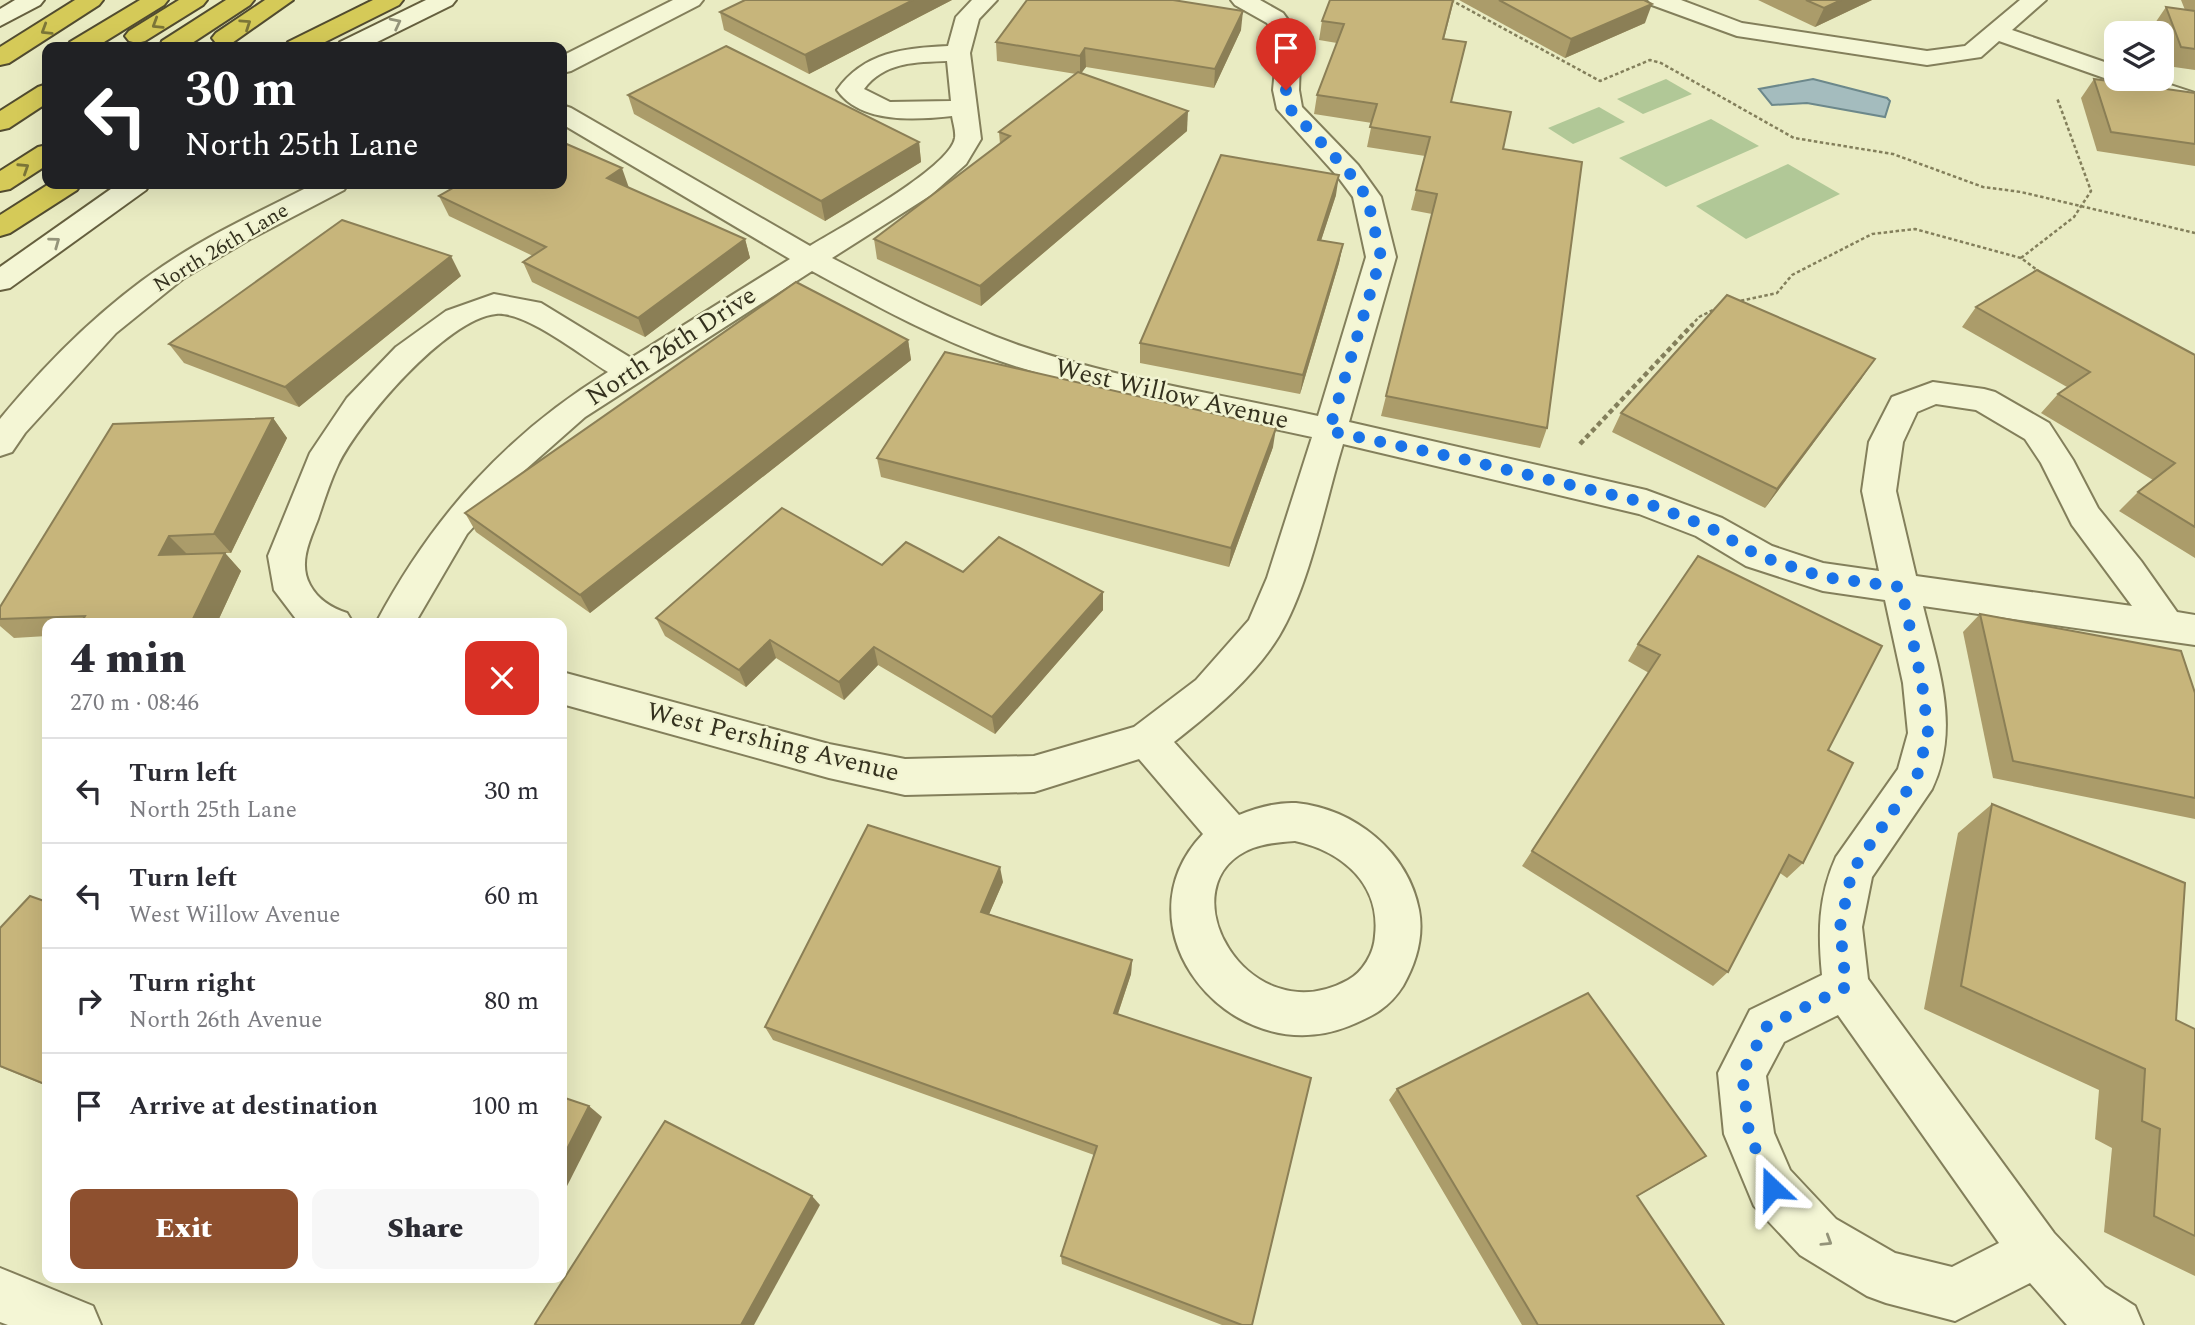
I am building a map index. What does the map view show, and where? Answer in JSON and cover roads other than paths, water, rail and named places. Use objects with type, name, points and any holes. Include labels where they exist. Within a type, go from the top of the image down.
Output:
[{"type":"highway","points":[[0,58],[91,0]]},
{"type":"highway","points":[[87,42],[156,0]]},
{"type":"highway","points":[[127,42],[195,0]]},
{"type":"highway","points":[[177,42],[242,0]]},
{"type":"highway","points":[[218,42],[281,0]]},
{"type":"highway","points":[[307,42],[391,0]]},
{"type":"highway","points":[[0,96],[42,70]]},
{"type":"highway","points":[[0,122],[42,95]]},
{"type":"highway","points":[[0,157],[42,129]]},
{"type":"highway","points":[[0,183],[42,156]]},
{"type":"highway","points":[[0,228],[59,189]]},
{"type":"street","points":[[0,19],[32,0]]},
{"type":"street","points":[[359,42],[444,0]]},
{"type":"street","points":[[567,63],[691,0]]},
{"type":"street","name":"North 26th Drive","points":[[398,618],[455,525],[513,461],[573,409],[921,189],[953,164],[968,139],[958,52],[968,17],[985,0]]},
{"type":"street","points":[[1660,0],[1737,29],[1927,58],[1972,52],[2034,0]]},
{"type":"street","points":[[1232,837],[1147,740],[1210,691],[1264,628],[1285,578],[1381,257],[1367,197],[1348,171],[1290,109],[1286,90],[1288,59],[1284,31],[1275,18],[1247,2]]},
{"type":"street","points":[[1995,32],[2104,70]]},
{"type":"street","points":[[958,52],[910,55],[878,63],[858,77],[850,90],[860,100],[880,107],[919,111],[966,107]]},
{"type":"street","points":[[2163,91],[2195,102]]},
{"type":"street","name":"West Willow Avenue","points":[[567,116],[809,258],[910,311],[1010,354],[1097,377],[1646,503],[1709,527],[1759,556],[1823,577],[2179,627]]},
{"type":"street","points":[[0,281],[129,189]]},
{"type":"street","name":"North 26th Lane","points":[[0,444],[13,425],[104,326],[185,265],[324,189]]},
{"type":"street","points":[[318,618],[292,590],[286,556],[322,462],[359,406],[407,354],[457,318],[495,304],[530,310],[630,371]]},
{"type":"street","points":[[2116,1325],[2086,1307],[2036,1251],[1846,987],[1840,927],[1852,871],[1917,776],[1928,733],[1922,683],[1879,491],[1886,442],[1904,405],[1933,393],[1984,400],[2037,431],[2056,460],[2084,516],[2179,627]]},
{"type":"street","name":"West Pershing Avenue","points":[[567,689],[829,761],[905,776],[1034,774],[1147,740]]},
{"type":"street","points":[[1295,822],[1329,830],[1359,847],[1383,873],[1396,904],[1400,936],[1391,968],[1370,993],[1338,1010],[1305,1015],[1270,1009],[1239,993],[1213,970],[1198,941],[1191,910],[1196,881],[1210,855],[1232,837],[1262,825],[1295,822]]},
{"type":"street","points":[[1846,987],[1767,1026],[1742,1073],[1749,1133],[1772,1188],[1818,1237],[1886,1277],[1955,1294],[2036,1251]]},
{"type":"street","points":[[0,1295],[74,1325]]},
{"type":"water","points":[[1813,79],[1887,98],[1890,101],[1885,117],[1807,103],[1772,105],[1759,89]]}]
